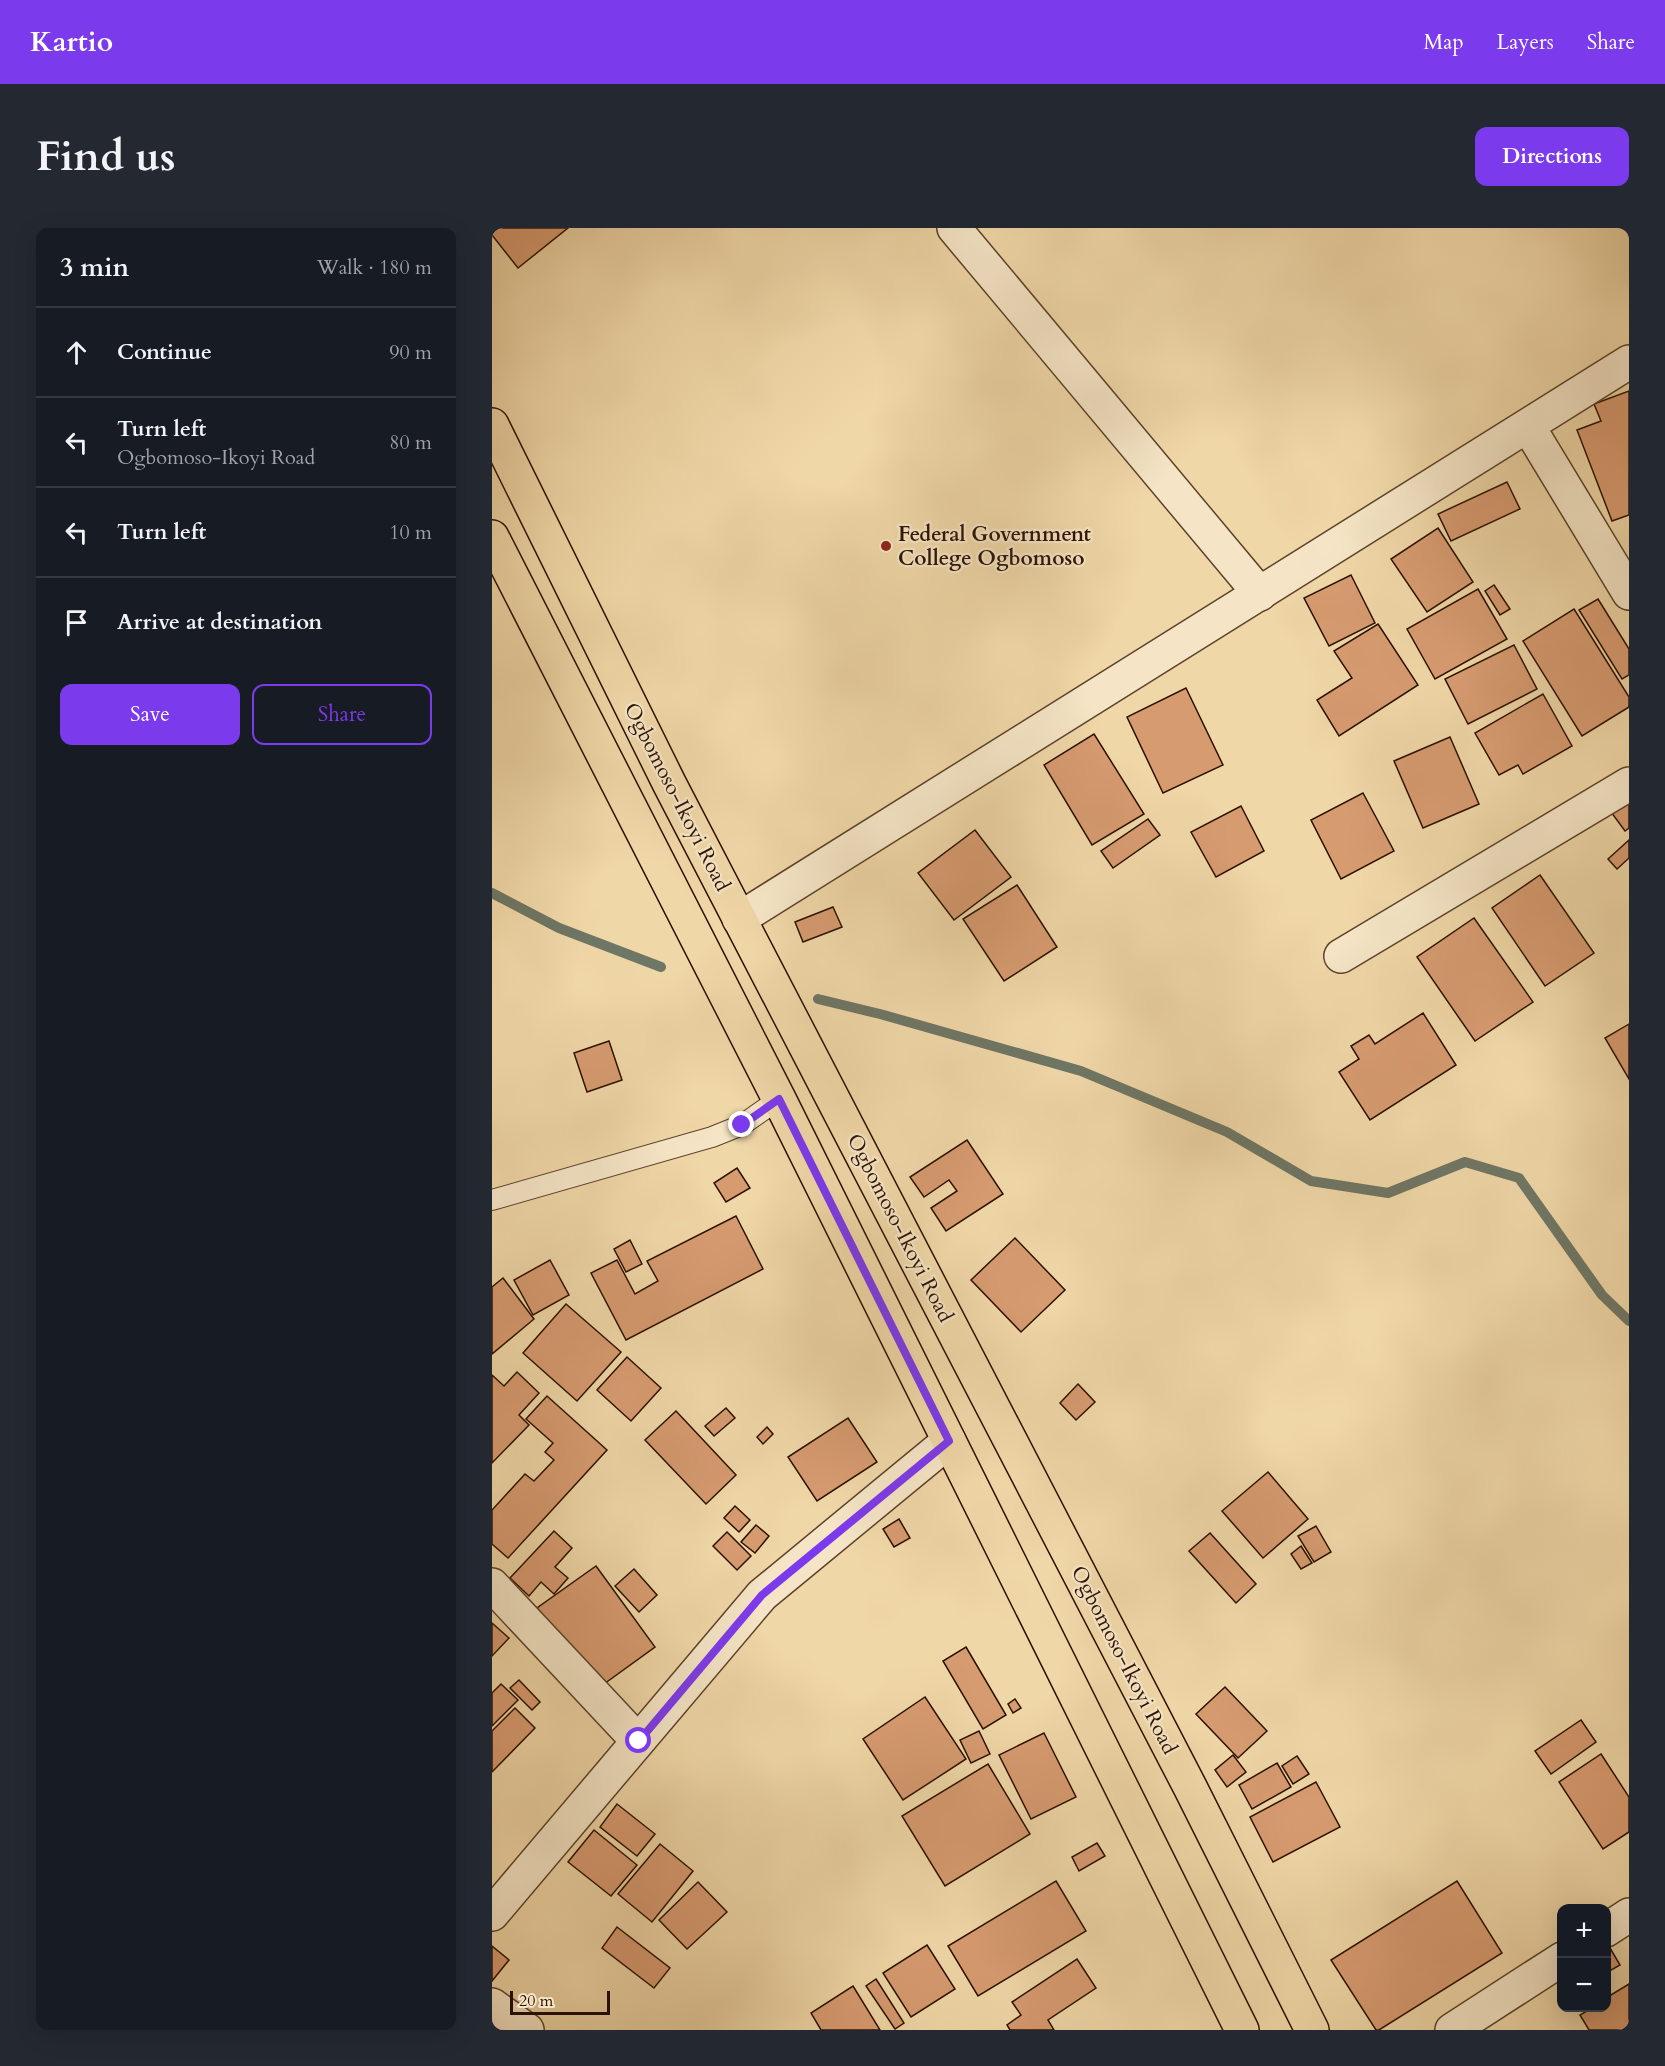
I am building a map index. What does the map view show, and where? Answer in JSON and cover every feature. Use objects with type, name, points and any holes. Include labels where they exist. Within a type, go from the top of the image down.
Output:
[{"type":"main road","name":"Ogbomoso-Ikoyi Road","points":[[492,425],[669,783],[1179,1766],[1312,2030]]},
{"type":"main road","points":[[492,537],[779,1099],[1242,2030]]},
{"type":"street","points":[[954,228],[1260,594]]},
{"type":"street","points":[[740,919],[1629,362]]},
{"type":"street","points":[[1528,426],[1629,593]]},
{"type":"street","points":[[1341,956],[1629,784]]},
{"type":"street","points":[[492,1914],[762,1595],[949,1441]]},
{"type":"street","points":[[492,1585],[639,1741]]},
{"type":"street","points":[[1611,1927],[1629,1915]]},
{"type":"street","points":[[1452,2030],[1557,1962]]},
{"type":"street","points":[[492,2005],[527,2030]]},
{"type":"lane","points":[[492,1200],[712,1137],[742,1125],[779,1099]]},
{"type":"building","points":[[492,228],[568,228],[518,268],[492,235]]},
{"type":"building","points":[[1629,391],[1629,515],[1612,521],[1577,430],[1601,421],[1594,404]]},
{"type":"building","points":[[1507,482],[1520,509],[1451,541],[1438,514]]},
{"type":"building","points":[[1438,528],[1473,582],[1427,612],[1391,559]]},
{"type":"building","points":[[1351,575],[1375,623],[1329,646],[1304,598]]},
{"type":"building","points":[[1494,585],[1510,609],[1500,615],[1485,591]]},
{"type":"building","points":[[1478,589],[1507,639],[1435,679],[1407,629]]},
{"type":"building","points":[[1598,599],[1629,649],[1629,675],[1622,679],[1579,610]]},
{"type":"building","points":[[1574,609],[1629,697],[1629,707],[1582,736],[1523,641]]},
{"type":"building","points":[[1378,624],[1418,685],[1339,736],[1317,700],[1352,678],[1334,651]]},
{"type":"building","points":[[1514,645],[1537,689],[1468,724],[1445,679]]},
{"type":"building","points":[[1186,688],[1223,765],[1163,793],[1127,717]]},
{"type":"building","points":[[1543,694],[1572,746],[1523,774],[1518,765],[1499,775],[1475,733]]},
{"type":"building","points":[[1094,734],[1144,814],[1092,845],[1044,765]]},
{"type":"building","points":[[1450,737],[1479,804],[1423,828],[1394,761]]},
{"type":"building","points":[[1363,793],[1394,851],[1341,879],[1311,820]]},
{"type":"building","points":[[1629,799],[1629,828],[1625,831],[1611,812]]},
{"type":"building","points":[[1241,806],[1264,851],[1216,877],[1191,832]]},
{"type":"building","points":[[1148,819],[1160,835],[1113,868],[1101,851]]},
{"type":"building","points":[[975,830],[1011,877],[954,920],[918,873]]},
{"type":"building","points":[[1629,840],[1629,858],[1617,869],[1608,859]]},
{"type":"building","points":[[1540,875],[1594,953],[1545,986],[1492,908]]},
{"type":"building","points":[[1017,885],[1057,947],[1004,981],[963,919]]},
{"type":"building","points":[[833,907],[842,927],[803,942],[795,922]]},
{"type":"building","points":[[1474,918],[1533,1002],[1475,1041],[1417,957]]},
{"type":"building","points":[[1423,1013],[1456,1065],[1370,1120],[1339,1072],[1359,1059],[1351,1046],[1369,1035],[1375,1044]]},
{"type":"building","points":[[1629,1024],[1629,1079],[1605,1038]]},
{"type":"building","points":[[609,1041],[622,1080],[587,1092],[574,1053]]},
{"type":"building","points":[[967,1140],[1003,1194],[946,1231],[931,1208],[957,1191],[949,1180],[924,1197],[910,1177]]},
{"type":"building","points":[[737,1168],[750,1188],[726,1202],[714,1183]]},
{"type":"building","points":[[736,1216],[763,1269],[626,1340],[591,1273],[617,1260],[635,1294],[658,1281],[647,1261]]},
{"type":"building","points":[[1015,1238],[1065,1290],[1021,1332],[971,1280]]},
{"type":"building","points":[[630,1240],[642,1264],[626,1272],[614,1249]]},
{"type":"building","points":[[550,1260],[569,1295],[533,1315],[514,1280]]},
{"type":"building","points":[[503,1278],[534,1319],[492,1354],[492,1287]]},
{"type":"building","points":[[566,1304],[621,1352],[577,1401],[523,1353]]},
{"type":"building","points":[[627,1357],[661,1388],[631,1421],[597,1390]]},
{"type":"building","points":[[517,1372],[539,1393],[519,1415],[529,1425],[492,1463],[492,1375],[504,1386]]},
{"type":"building","points":[[1078,1384],[1095,1402],[1076,1420],[1060,1403]]},
{"type":"building","points":[[547,1396],[607,1450],[508,1558],[492,1544],[492,1510],[525,1474],[534,1481],[554,1460],[545,1452],[553,1443],[526,1419]]},
{"type":"building","points":[[726,1408],[735,1418],[714,1436],[705,1426]]},
{"type":"building","points":[[676,1411],[736,1475],[706,1504],[645,1440]]},
{"type":"building","points":[[848,1418],[877,1462],[817,1501],[788,1457]]},
{"type":"building","points":[[767,1427],[773,1434],[763,1444],[757,1437]]},
{"type":"building","points":[[1268,1472],[1308,1519],[1263,1558],[1222,1511]]},
{"type":"building","points":[[735,1506],[750,1520],[739,1532],[724,1518]]},
{"type":"building","points":[[899,1519],[910,1538],[894,1547],[883,1529]]},
{"type":"building","points":[[756,1525],[769,1536],[755,1553],[741,1542]]},
{"type":"building","points":[[1316,1526],[1331,1552],[1314,1562],[1298,1536]]},
{"type":"building","points":[[554,1531],[572,1548],[555,1567],[568,1578],[554,1594],[541,1582],[529,1596],[510,1578]]},
{"type":"building","points":[[727,1532],[751,1556],[737,1570],[713,1546]]},
{"type":"building","points":[[1210,1533],[1256,1584],[1236,1603],[1189,1551]]},
{"type":"building","points":[[1301,1546],[1312,1563],[1301,1569],[1291,1554]]},
{"type":"building","points":[[596,1566],[655,1647],[597,1689],[537,1608]]},
{"type":"building","points":[[634,1569],[657,1595],[639,1612],[615,1586]]},
{"type":"building","points":[[492,1623],[509,1638],[492,1656]]},
{"type":"building","points":[[966,1647],[1006,1715],[983,1729],[943,1661]]},
{"type":"building","points":[[519,1680],[540,1702],[532,1710],[510,1688]]},
{"type":"building","points":[[501,1684],[518,1700],[492,1726],[492,1693]]},
{"type":"building","points":[[1225,1687],[1267,1731],[1238,1758],[1196,1714]]},
{"type":"building","points":[[925,1697],[966,1759],[903,1800],[863,1739]]},
{"type":"building","points":[[1015,1699],[1021,1708],[1013,1713],[1008,1704]]},
{"type":"building","points":[[515,1708],[535,1728],[492,1772],[492,1731]]},
{"type":"building","points":[[1581,1720],[1596,1742],[1551,1774],[1535,1751]]},
{"type":"building","points":[[979,1731],[990,1754],[971,1763],[960,1740]]},
{"type":"building","points":[[1044,1733],[1076,1797],[1031,1819],[999,1755]]},
{"type":"building","points":[[1601,1754],[1629,1797],[1629,1832],[1603,1849],[1559,1782]]},
{"type":"building","points":[[1233,1755],[1246,1772],[1227,1787],[1215,1770]]},
{"type":"building","points":[[1297,1756],[1309,1774],[1293,1784],[1282,1766]]},
{"type":"building","points":[[1277,1763],[1291,1787],[1252,1809],[1239,1785]]},
{"type":"building","points":[[988,1764],[1030,1834],[945,1886],[902,1816]]},
{"type":"building","points":[[1316,1782],[1340,1827],[1273,1862],[1250,1817]]},
{"type":"building","points":[[617,1804],[655,1834],[637,1856],[600,1827]]},
{"type":"building","points":[[594,1830],[637,1865],[611,1896],[568,1862]]},
{"type":"building","points":[[1097,1843],[1105,1856],[1079,1871],[1072,1857]]},
{"type":"building","points":[[660,1844],[693,1871],[652,1922],[618,1894]]},
{"type":"building","points":[[1056,1881],[1086,1931],[978,1996],[948,1946]]},
{"type":"building","points":[[1457,1881],[1502,1953],[1376,2030],[1331,1960]]},
{"type":"building","points":[[698,1882],[727,1912],[687,1949],[659,1920]]},
{"type":"building","points":[[617,1927],[670,1968],[654,1988],[602,1948]]},
{"type":"building","points":[[927,1945],[955,1989],[911,2017],[883,1973]]},
{"type":"building","points":[[492,1946],[509,1960],[492,1981]]},
{"type":"building","points":[[1611,1950],[1620,1965],[1611,1970]]},
{"type":"building","points":[[1077,1959],[1096,1988],[1048,2020],[1054,2030],[1010,2030],[1007,2025],[1021,2015],[1012,2002]]},
{"type":"building","points":[[876,1979],[904,2023],[895,2029],[866,1986]]},
{"type":"building","points":[[1629,1984],[1629,2030],[1589,2030],[1580,2015],[1585,2012],[1611,2012],[1611,1995]]},
{"type":"building","points":[[853,1986],[880,2030],[821,2030],[811,2013]]},
{"type":"waterway","points":[[492,893],[559,928],[661,967]]},
{"type":"waterway","points":[[818,999],[880,1014],[1081,1071],[1227,1132],[1311,1181],[1388,1193],[1465,1162],[1519,1178],[1602,1295],[1629,1321]]},
{"type":"place","name":"Federal Government College Ogbomoso","points":[[886,546]]},
{"type":"route","points":[[639,1741],[762,1595],[949,1441],[779,1099],[742,1125]]}]
